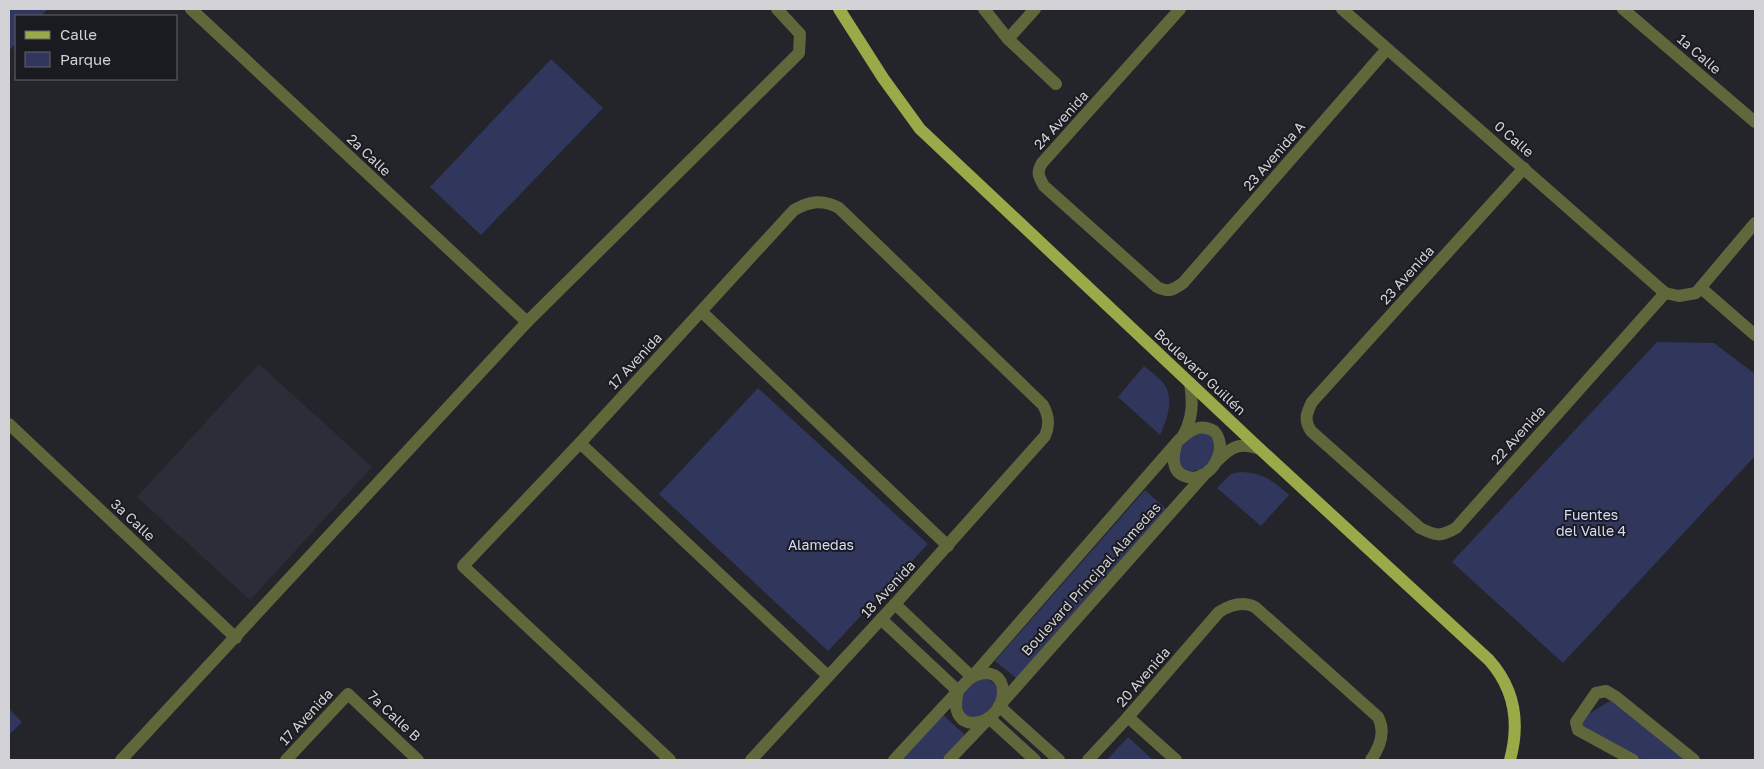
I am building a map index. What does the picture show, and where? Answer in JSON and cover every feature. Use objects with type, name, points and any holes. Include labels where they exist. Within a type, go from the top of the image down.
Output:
[{"type":"main road","name":"Boulevard Guillén","points":[[839,9],[883,78],[920,129],[1498,670],[1505,681],[1513,707],[1515,738],[1510,760]]},
{"type":"street","name":"2a Calle","points":[[191,9],[527,322]]},
{"type":"street","points":[[121,760],[527,322],[799,53],[800,34],[777,9]]},
{"type":"street","points":[[984,9],[1008,39],[1056,84]]},
{"type":"street","points":[[1008,39],[1035,9]]},
{"type":"street","name":"24 Avenida","points":[[1180,9],[1042,163],[1038,171],[1038,177],[1044,186],[1157,288],[1171,291],[1183,282]]},
{"type":"street","name":"0 Calle","points":[[1342,9],[1665,293]]},
{"type":"street","name":"1a Calle","points":[[1623,9],[1755,122]]},
{"type":"street","name":"23 Avenida A","points":[[1183,282],[1387,49]]},
{"type":"street","name":"23 Avenida","points":[[1312,402],[1524,168]]},
{"type":"street","name":"17 Avenida","points":[[670,760],[463,566],[702,312],[794,210],[816,201],[829,203],[839,208],[1043,405],[1049,419],[1045,436]]},
{"type":"street","points":[[1665,293],[1679,296],[1696,293],[1755,223]]},
{"type":"street","points":[[1700,288],[1755,335]]},
{"type":"street","name":"22 Avenida","points":[[1312,402],[1306,413],[1305,422],[1311,431],[1420,528],[1433,535],[1444,534],[1456,528],[1665,293]]},
{"type":"street","points":[[702,312],[948,546]]},
{"type":"street","points":[[1190,383],[1192,408],[1190,420],[1173,460],[1179,473],[1194,478],[1199,477],[1235,446],[1250,446],[1260,449]]},
{"type":"street","name":"3a Calle","points":[[9,424],[236,638]]},
{"type":"street","name":"Boulevard Principal Alamedas","points":[[894,760],[965,682],[972,677],[1180,441],[1190,431],[1198,428],[1208,428],[1214,431],[1219,437],[1221,448],[1217,460],[989,718],[949,760]]},
{"type":"street","name":"18 Avenida","points":[[751,760],[948,546],[1045,436]]},
{"type":"street","points":[[580,443],[828,676]]},
{"type":"street","points":[[895,604],[972,677],[986,673],[994,675],[999,679],[1003,688],[999,706],[1059,760]]},
{"type":"street","name":"20 Avenida","points":[[1088,760],[1219,612],[1232,605],[1246,604],[1255,606],[1378,717],[1382,731],[1379,748],[1371,760]]},
{"type":"street","points":[[881,619],[958,691],[955,705],[961,719],[976,724],[982,723],[989,718],[1035,760]]},
{"type":"street","points":[[1633,760],[1578,730],[1576,722],[1596,693],[1606,691],[1616,696],[1694,760]]},
{"type":"street","name":"17 Avenida","points":[[286,760],[348,694]]},
{"type":"street","name":"7a Calle B","points":[[348,694],[418,760]]},
{"type":"street","points":[[1128,717],[1176,760]]},
{"type":"shaded area","points":[[259,364],[372,467],[250,600],[137,497]]},
{"type":"green space","points":[[9,9],[48,9],[42,15],[15,15],[15,44],[9,51]]},
{"type":"green space","points":[[551,59],[603,108],[481,235],[430,187]]},
{"type":"green space","name":"Fuentes del Valle 4","points":[[1657,342],[1714,343],[1755,374],[1755,456],[1563,663],[1452,562]]},
{"type":"green space","points":[[1144,366],[1161,380],[1168,391],[1168,410],[1160,435],[1118,397]]},
{"type":"green space","name":"Alamedas","points":[[758,388],[928,544],[828,651],[659,494]]},
{"type":"green space","points":[[1203,433],[1209,434],[1217,445],[1210,464],[1195,471],[1184,469],[1180,466],[1180,446],[1189,438]]},
{"type":"green space","points":[[1248,472],[1267,478],[1289,495],[1261,526],[1217,488],[1231,474]]},
{"type":"green space","points":[[1145,490],[1166,509],[1017,679],[995,661]]},
{"type":"green space","points":[[985,679],[994,682],[999,691],[994,707],[978,718],[965,715],[960,699],[973,683]]},
{"type":"green space","points":[[1616,697],[1694,760],[1642,760],[1576,722]]},
{"type":"green space","points":[[9,709],[22,722],[9,735]]},
{"type":"green space","points":[[943,715],[965,735],[941,760],[901,760]]},
{"type":"green space","points":[[1128,737],[1153,760],[1107,760]]}]
